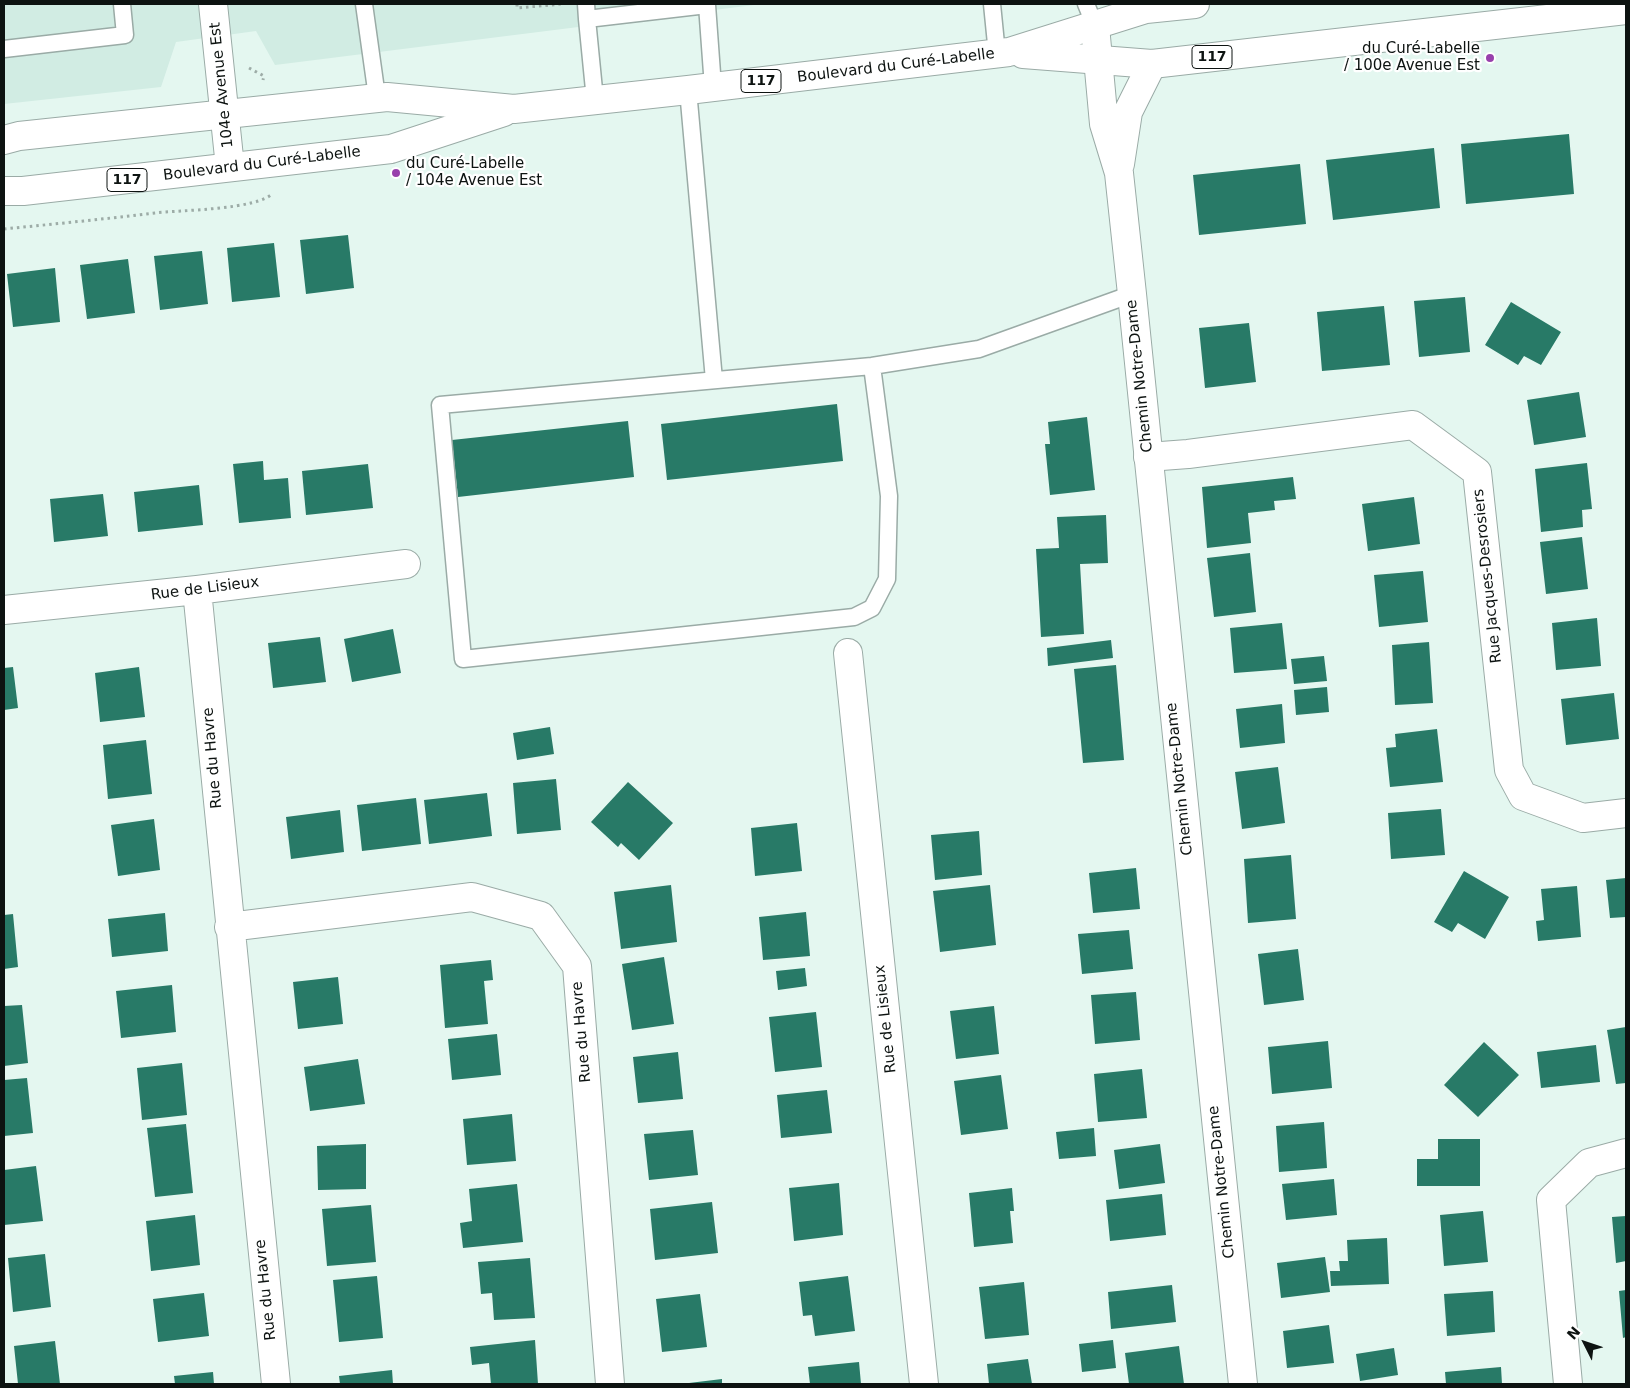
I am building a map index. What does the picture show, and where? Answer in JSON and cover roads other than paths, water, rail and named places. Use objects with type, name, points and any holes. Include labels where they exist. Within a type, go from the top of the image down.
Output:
[{"type":"street","name":"104e Avenue Est","points":[[213,4],[230,167]]},
{"type":"street","name":"Boulevard du Curé-Labelle","points":[[1003,53],[1091,15],[1195,4]]},
{"type":"street","name":"Boulevard du Curé-Labelle","points":[[4,140],[377,97],[514,109],[1003,53],[1152,64],[1550,12],[1608,9]]},
{"type":"street","name":"Chemin Notre-Dame","points":[[1091,15],[1098,60],[1104,124],[1119,173],[1243,1384]]},
{"type":"street","name":"Chemin Notre-Dame","points":[[1119,173],[1128,112],[1152,64]]},
{"type":"street","name":"Boulevard du Curé-Labelle","points":[[4,191],[24,191],[391,149],[514,109]]},
{"type":"street","name":"Rue Jacques-Desrosiers","points":[[1148,457],[1188,454],[1413,425],[1477,472],[1508,770],[1523,796],[1583,818],[1626,812]]},
{"type":"street","name":"Rue de Lisieux","points":[[4,610],[197,590],[406,564]]},
{"type":"street","name":"Rue du Havre","points":[[197,590],[229,927],[276,1384]]},
{"type":"street","name":"Rue de Lisieux","points":[[848,653],[924,1384]]},
{"type":"street","name":"Rue du Havre","points":[[229,927],[472,897],[541,916],[577,966],[610,1384]]},
{"type":"street","points":[[1568,1384],[1551,1200],[1589,1163],[1626,1153]]},
{"type":"lane","points":[[4,49],[125,35],[122,4]]},
{"type":"lane","points":[[364,4],[377,97]]},
{"type":"lane","points":[[595,100],[587,11],[707,4],[700,88],[714,380]]},
{"type":"lane","points":[[992,4],[1003,53]]},
{"type":"lane","points":[[872,366],[889,496],[887,579],[872,608],[854,617],[462,659],[440,405],[872,366],[980,348],[1132,294]]},
{"type":"place","name":"du Curé-Labelle / 100e Avenue Est","points":[[1490,58]]},
{"type":"place","name":"du Curé-Labelle / 104e Avenue Est","points":[[396,173]]}]
